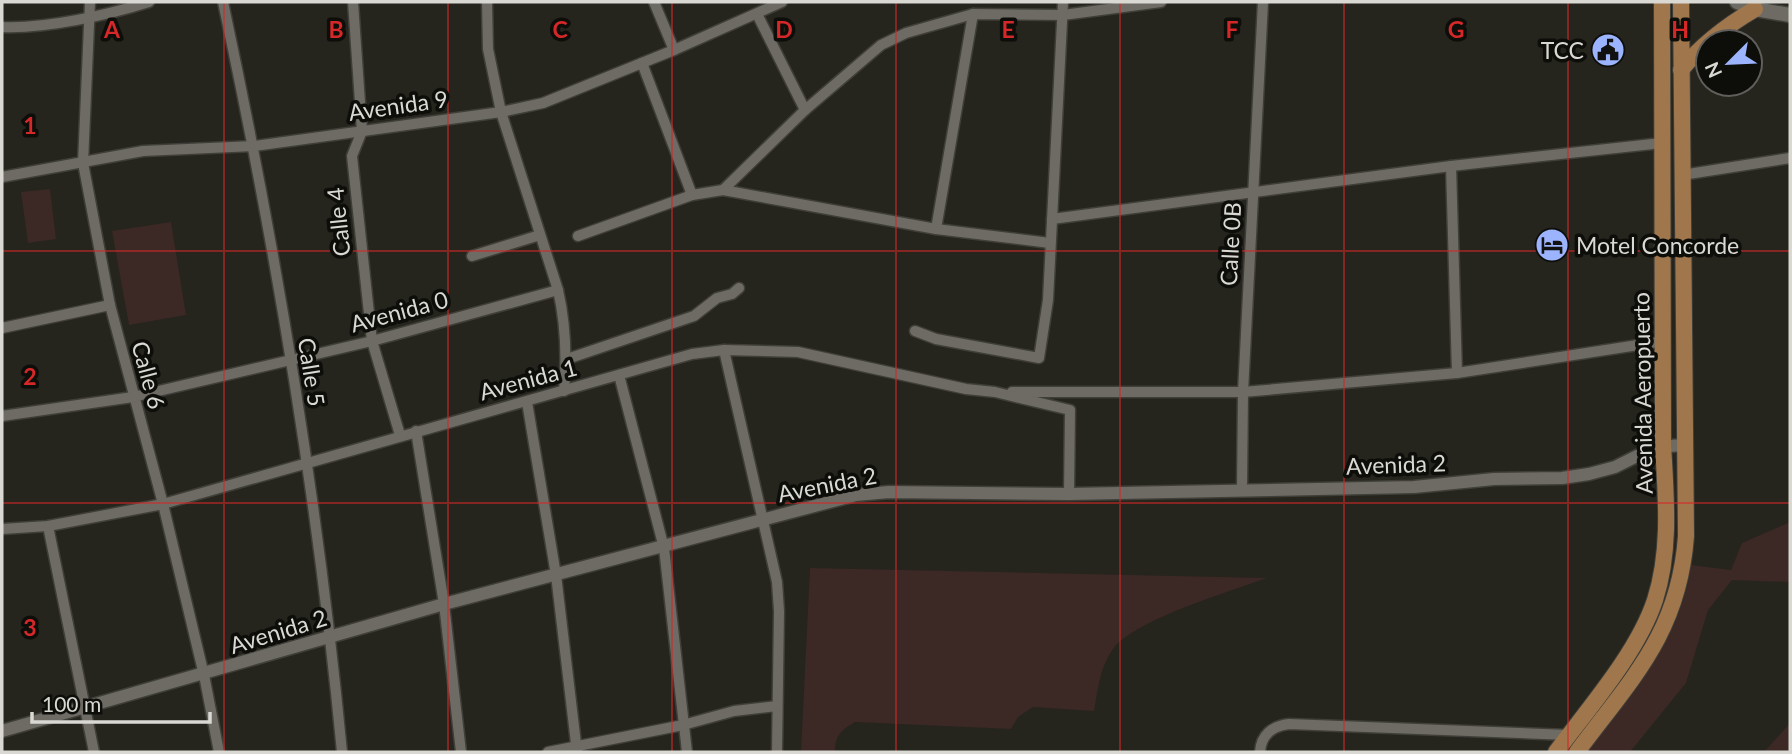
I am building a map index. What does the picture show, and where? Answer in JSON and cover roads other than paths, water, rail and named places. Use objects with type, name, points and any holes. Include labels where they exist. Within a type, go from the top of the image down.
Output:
[{"type":"main road","name":"Avenida Aeropuerto","points":[[1556,752],[1639,636],[1655,601],[1663,565],[1662,2]]},
{"type":"main road","name":"Avenida Aeropuerto","points":[[1577,752],[1649,654],[1673,607],[1684,565],[1686,536],[1681,2]]},
{"type":"main road","points":[[1737,2],[1755,9],[1790,15]]},
{"type":"main road","points":[[1681,70],[1715,35],[1755,9]]},
{"type":"street","name":"Calle 6","points":[[90,2],[83,163],[110,305],[163,504],[204,675],[219,752]]},
{"type":"street","points":[[2,27],[15,28],[90,17],[149,2]]},
{"type":"street","name":"Calle 5","points":[[223,2],[254,146],[306,465],[331,637],[342,752]]},
{"type":"street","name":"Calle 4","points":[[353,2],[362,131],[352,156],[372,341],[400,435]]},
{"type":"street","points":[[487,2],[488,49],[500,112],[558,290],[564,317],[567,359],[564,391]]},
{"type":"street","points":[[653,2],[674,50]]},
{"type":"street","name":"Avenida 9","points":[[2,177],[143,151],[254,146],[500,112],[543,103],[674,50],[782,2]]},
{"type":"street","points":[[915,331],[936,339],[1039,358],[1048,300],[1063,2]]},
{"type":"street","points":[[723,190],[805,110],[881,45],[906,33],[973,14],[1063,15],[1159,2]]},
{"type":"street","name":"Calle 0B","points":[[1242,489],[1243,392],[1263,2]]},
{"type":"street","points":[[757,14],[805,110]]},
{"type":"street","points":[[936,229],[973,14]]},
{"type":"street","points":[[642,63],[692,195]]},
{"type":"street","points":[[1052,219],[1451,166],[1662,143]]},
{"type":"street","points":[[1682,175],[1790,158]]},
{"type":"street","points":[[1451,166],[1457,373]]},
{"type":"street","points":[[578,236],[692,195],[723,190],[936,229],[1050,243]]},
{"type":"street","points":[[472,256],[540,235]]},
{"type":"street","points":[[567,359],[694,316],[717,298],[732,294],[739,288]]},
{"type":"street","name":"Avenida 0","points":[[2,416],[133,397],[372,341],[558,290]]},
{"type":"street","points":[[2,328],[110,305]]},
{"type":"street","points":[[995,392],[1243,392],[1457,373],[1664,341]]},
{"type":"street","points":[[724,351],[777,582],[777,752]]},
{"type":"street","name":"Avenida 1","points":[[2,529],[48,526],[163,504],[692,354],[724,351],[798,352],[1070,410],[1069,494]]},
{"type":"street","points":[[620,376],[664,548],[687,752]]},
{"type":"street","points":[[527,402],[556,575],[576,750]]},
{"type":"street","points":[[416,431],[444,604],[461,752]]},
{"type":"street","name":"Avenida 2","points":[[2,731],[444,604],[664,548],[824,502],[878,493],[1069,494],[1414,487],[1494,480],[1562,478],[1615,467],[1655,447],[1684,445]]},
{"type":"street","points":[[48,526],[94,752]]},
{"type":"street","points":[[548,752],[576,750],[734,711],[777,706]]},
{"type":"street","points":[[1260,752],[1261,743],[1268,732],[1289,724],[1569,735]]},
{"type":"place","name":"TCC","points":[[1608,50]]},
{"type":"place","name":"Motel Concorde","points":[[1552,245]]}]
